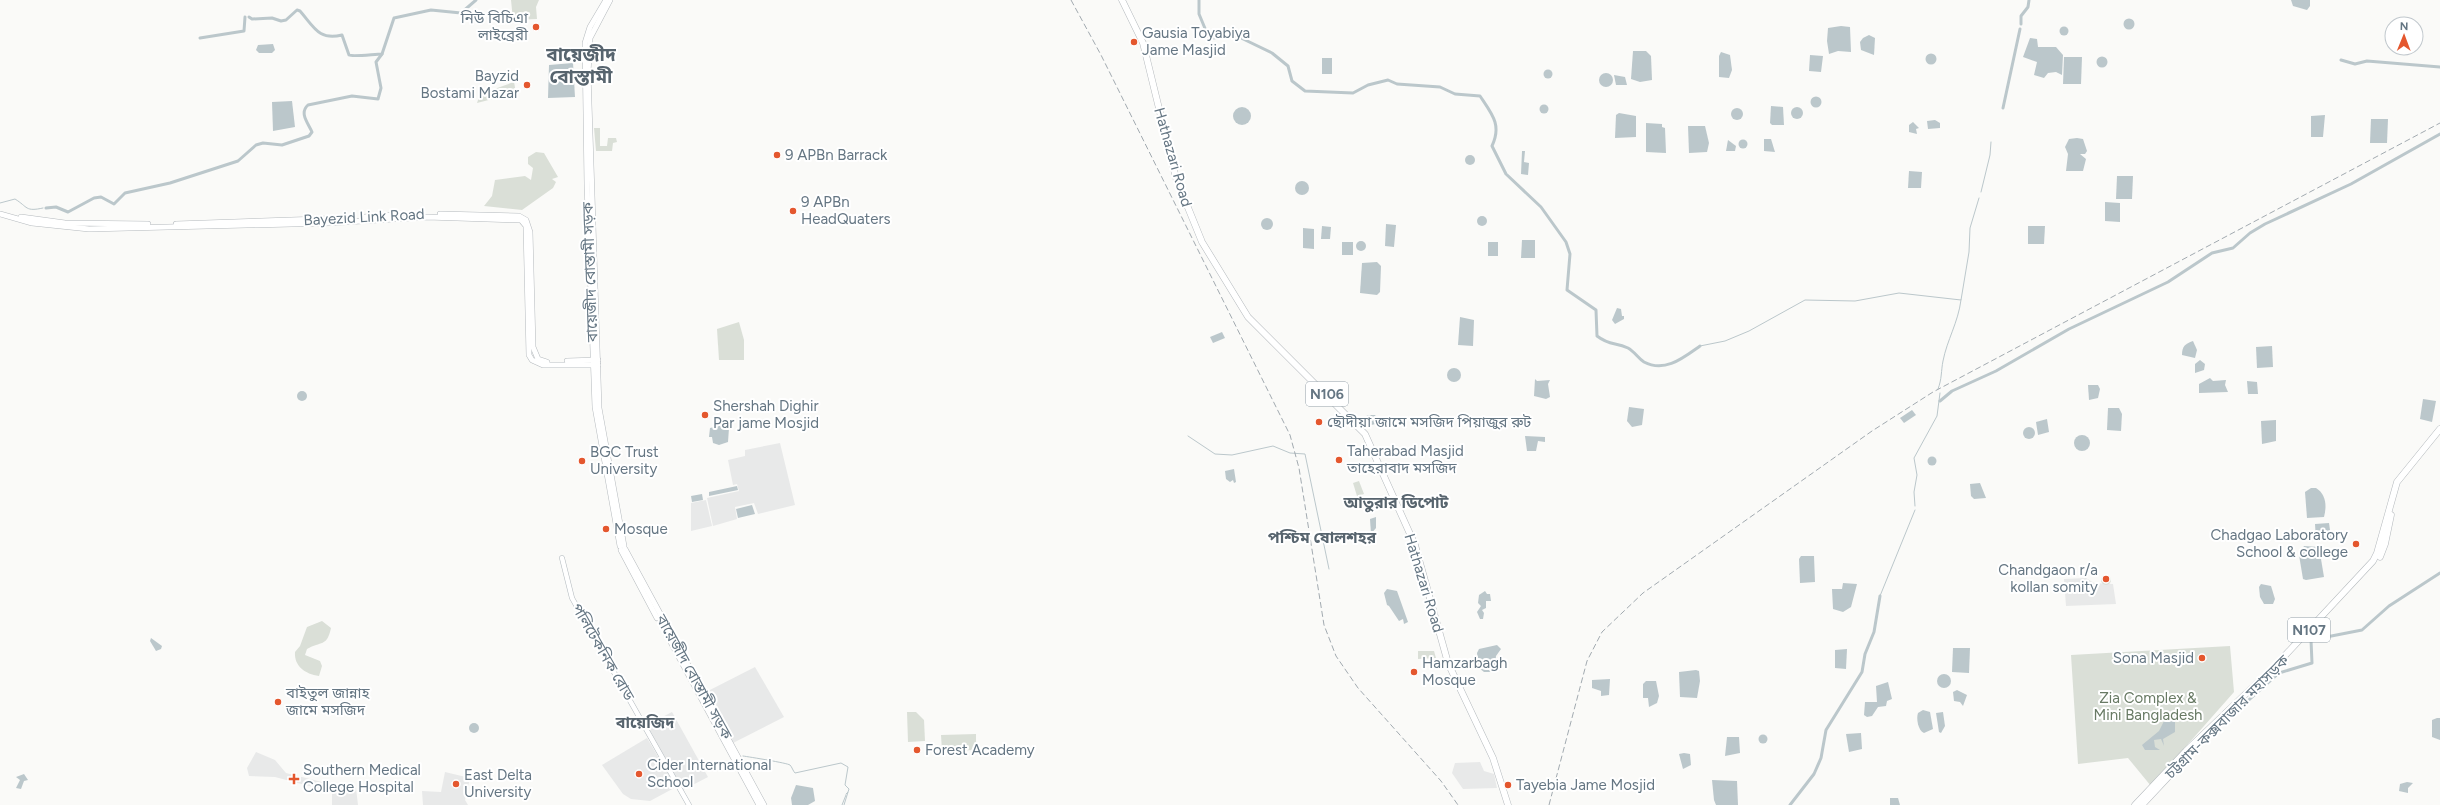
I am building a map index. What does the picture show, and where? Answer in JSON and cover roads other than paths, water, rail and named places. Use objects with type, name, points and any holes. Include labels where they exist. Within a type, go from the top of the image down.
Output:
[{"type":"highway","name":"Hathazari Road","points":[[1121,0],[1143,43],[1176,178],[1202,242],[1248,317],[1365,434],[1416,545],[1448,663],[1493,758],[1507,805]]},
{"type":"highway","name":"N107","points":[[2135,805],[2186,751],[2277,664],[2373,560],[2377,554],[2396,482],[2440,429]]},
{"type":"highway","name":"চট্টগ্রাম-কক্সবাজার মহাসড়ক","points":[[2142,805],[2189,754],[2261,684],[2369,571],[2379,558],[2385,544],[2395,493],[2400,483],[2440,434]]},
{"type":"main road","name":"বায়েজীদ বোস্তামী সড়ক","points":[[606,0],[588,35],[585,61],[597,428],[622,548],[759,805]]},
{"type":"main road","name":"বায়েজীদ বোস্তামী সড়ক","points":[[595,362],[588,52],[594,29],[610,0]]},
{"type":"main road","name":"Bayezid Link Road","points":[[0,211],[21,218],[89,224],[184,224],[428,214],[519,216],[526,220],[530,230],[533,347],[536,357],[544,364]]},
{"type":"main road","name":"Bayezid Link Road","points":[[0,214],[32,223],[89,229],[223,227],[427,217],[521,220],[526,226],[529,355],[536,363],[544,364]]},
{"type":"main road","points":[[544,364],[595,362]]},
{"type":"main road","name":"বায়েজীদ বোস্তামী সড়ক","points":[[622,548],[764,805]]},
{"type":"main road","name":"পলিটেকনিক রোড","points":[[562,558],[572,598],[689,805]]},
{"type":"waterway","points":[[249,17],[252,19],[272,18],[281,21],[286,20],[297,10],[300,11],[313,27],[322,34],[328,36],[342,35],[349,55],[359,56],[382,54],[394,18],[431,10],[461,13],[476,0]]},
{"type":"waterway","points":[[1199,0],[1199,14],[1209,38],[1239,37],[1272,53],[1288,66],[1292,81],[1305,91],[1353,93],[1368,85],[1388,80],[1397,84],[1440,87],[1455,94],[1480,96],[1492,114],[1496,126],[1495,139],[1492,146],[1506,174],[1541,207],[1566,242],[1570,254],[1567,290],[1596,310],[1597,336],[1609,343],[1628,348],[1644,362],[1659,366],[1674,363],[1700,346]]},
{"type":"waterway","points":[[2021,24],[2021,16],[2028,7],[2029,0]]},
{"type":"waterway","points":[[200,38],[244,31],[245,17]]},
{"type":"waterway","points":[[2003,108],[2020,29]]},
{"type":"waterway","points":[[46,208],[56,207],[68,212],[94,198],[101,197],[114,204],[125,193],[170,183],[238,161],[256,145],[263,143],[282,145],[309,136],[312,132],[304,115],[305,108],[308,105],[352,96],[378,99],[381,88],[376,62],[382,54]]},
{"type":"waterway","points":[[2341,60],[2355,64],[2367,61],[2440,67]]},
{"type":"waterway","points":[[1940,401],[1952,391],[1996,371],[2069,329],[2168,282],[2212,253],[2233,248],[2250,233],[2265,224],[2351,184],[2440,134]]},
{"type":"waterway","points":[[1981,192],[1990,155],[1991,142]]},
{"type":"waterway","points":[[1700,346],[1725,341],[1749,331],[1805,300],[1855,301],[1899,293],[1961,300],[1969,252],[1970,228],[1979,198]]},
{"type":"waterway","points":[[0,203],[15,199],[30,209],[43,208]]},
{"type":"waterway","points":[[1938,389],[1945,353],[1960,308],[1961,300]]},
{"type":"waterway","points":[[1915,506],[1914,492],[1917,475],[1914,458],[1937,416],[1940,393]]},
{"type":"waterway","points":[[1188,436],[1215,454],[1232,455],[1273,446],[1290,453],[1305,454],[1329,569]]},
{"type":"waterway","points":[[1880,596],[1915,510]]},
{"type":"waterway","points":[[2241,707],[2279,673],[2312,663],[2311,640],[2362,630],[2389,606],[2440,573]]},
{"type":"waterway","points":[[1790,805],[1814,774],[1821,758],[1826,730],[1862,672],[1865,654],[1874,632],[1880,596]]},
{"type":"waterway","points":[[743,756],[787,764],[790,765],[795,773],[841,763],[848,767],[845,785],[849,789],[848,792]]},
{"type":"waterway","points":[[844,805],[848,792],[846,794]]},
{"type":"waterway","points":[[842,805],[846,795]]},
{"type":"railway","points":[[1071,0],[1101,55],[1290,435],[1299,468],[1324,625],[1336,656],[1358,688],[1441,781],[1458,805]]},
{"type":"railway","points":[[1549,805],[1587,661],[1602,632],[1643,593],[1872,431],[1933,392],[2440,123]]},
{"type":"place","name":"নিউ বিচিএা লাইব্রেরী","points":[[536,27]]},
{"type":"place","name":"Gausia Toyabiya Jame Masjid","points":[[1134,42]]},
{"type":"place","name":"Bayzid Bostami Mazar","points":[[527,85]]},
{"type":"place","name":"9 APBn Barrack","points":[[777,155]]},
{"type":"place","name":"9 APBn HeadQuaters","points":[[793,211]]},
{"type":"place","name":"Shershah Dighir Par jame Mosjid","points":[[705,415]]},
{"type":"place","name":"ছৌদীয়া জামে মসজিদ পিয়াজুর রুট","points":[[1319,422]]},
{"type":"place","name":"Taherabad Masjid তাহেরাবাদ মসজিদ","points":[[1339,460]]},
{"type":"place","name":"BGC Trust University","points":[[582,461]]},
{"type":"place","name":"Mosque","points":[[606,529]]},
{"type":"place","name":"Chadgao Laboratory School & college","points":[[2356,544]]},
{"type":"place","name":"Chandgaon r/a kollan somity","points":[[2106,579]]},
{"type":"place","name":"Sona Masjid","points":[[2202,658]]},
{"type":"place","name":"Hamzarbagh Mosque","points":[[1414,672]]},
{"type":"place","name":"বাইতুল জান্নাহ জামে মসজিদ","points":[[278,702]]},
{"type":"place","name":"Forest Academy","points":[[917,750]]},
{"type":"place","name":"Cider International School","points":[[639,774]]},
{"type":"place","name":"Southern Medical College Hospital","points":[[294,779]]},
{"type":"place","name":"East Delta University","points":[[456,784]]},
{"type":"place","name":"Tayebia Jame Mosjid","points":[[1508,785]]},
{"type":"district","name":"বায়েজীদ বোস্তামী","points":[[581,65]]},
{"type":"district","name":"আতুরার ডিপোট","points":[[1396,502]]},
{"type":"district","name":"পশ্চিম ষোলশহর","points":[[1322,537]]},
{"type":"district","name":"বায়েজিদ","points":[[645,722]]},
{"type":"park label","name":"Zia Complex & Mini Bangladesh","points":[[2148,706]]}]
